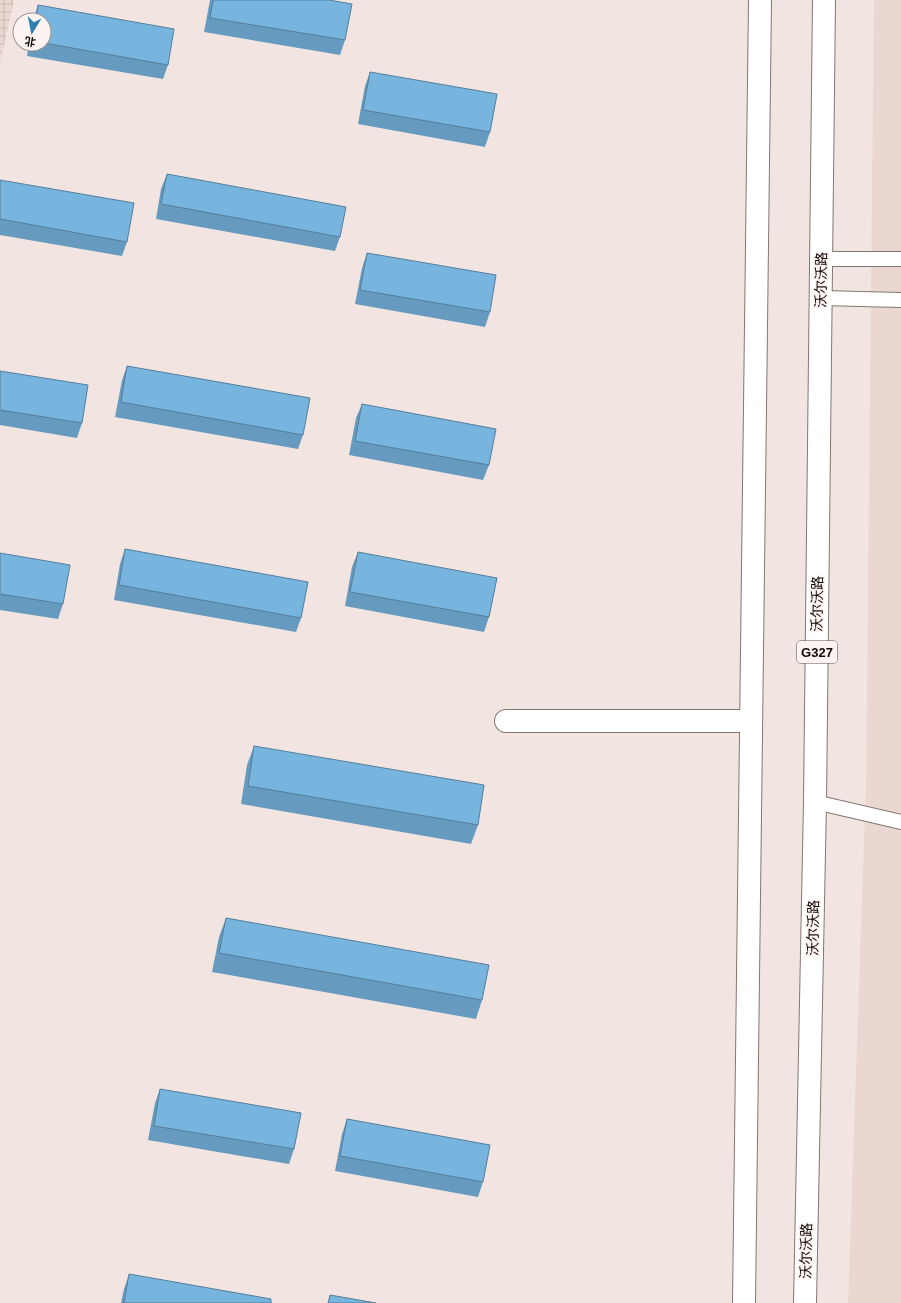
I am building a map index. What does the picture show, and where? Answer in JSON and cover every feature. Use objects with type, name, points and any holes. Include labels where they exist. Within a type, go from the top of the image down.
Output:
[{"type":"main road","points":[[744,1303],[760,0]]},
{"type":"main road","name":"沃尔沃路","points":[[806,1303],[815,802],[824,0]]},
{"type":"main road","points":[[506,721],[751,721]]},
{"type":"lane","points":[[821,259],[901,259]]},
{"type":"lane","points":[[821,298],[901,300]]},
{"type":"lane","points":[[815,802],[901,822]]},
{"type":"shaded area","points":[[0,0],[14,0],[0,62]]},
{"type":"shaded area","points":[[874,0],[901,0],[901,1303],[848,1303],[866,784]]},
{"type":"building","points":[[213,0],[329,0],[352,4],[345,40],[210,18]]},
{"type":"building","points":[[38,5],[174,29],[168,65],[52,44],[52,12],[37,12]]},
{"type":"building","points":[[370,72],[497,94],[490,132],[363,110]]},
{"type":"building","points":[[167,174],[346,207],[340,237],[161,204]]},
{"type":"building","points":[[0,180],[134,203],[127,242],[0,219]]},
{"type":"building","points":[[367,253],[496,275],[490,312],[360,290]]},
{"type":"building","points":[[127,366],[310,398],[303,435],[121,402]]},
{"type":"building","points":[[0,371],[88,385],[82,423],[0,410]]},
{"type":"building","points":[[362,404],[496,429],[489,465],[355,441]]},
{"type":"building","points":[[125,549],[308,582],[301,618],[119,585]]},
{"type":"building","points":[[358,552],[497,578],[489,617],[350,592]]},
{"type":"building","points":[[0,553],[70,565],[63,604],[0,594]]},
{"type":"building","points":[[254,746],[484,785],[478,825],[248,786]]},
{"type":"building","points":[[226,918],[489,965],[482,1000],[219,953]]},
{"type":"building","points":[[160,1089],[301,1113],[294,1149],[154,1126]]},
{"type":"building","points":[[347,1119],[490,1145],[483,1182],[340,1156]]},
{"type":"building","points":[[129,1274],[271,1299],[271,1303],[124,1303]]},
{"type":"building","points":[[330,1295],[376,1303],[328,1303]]}]
